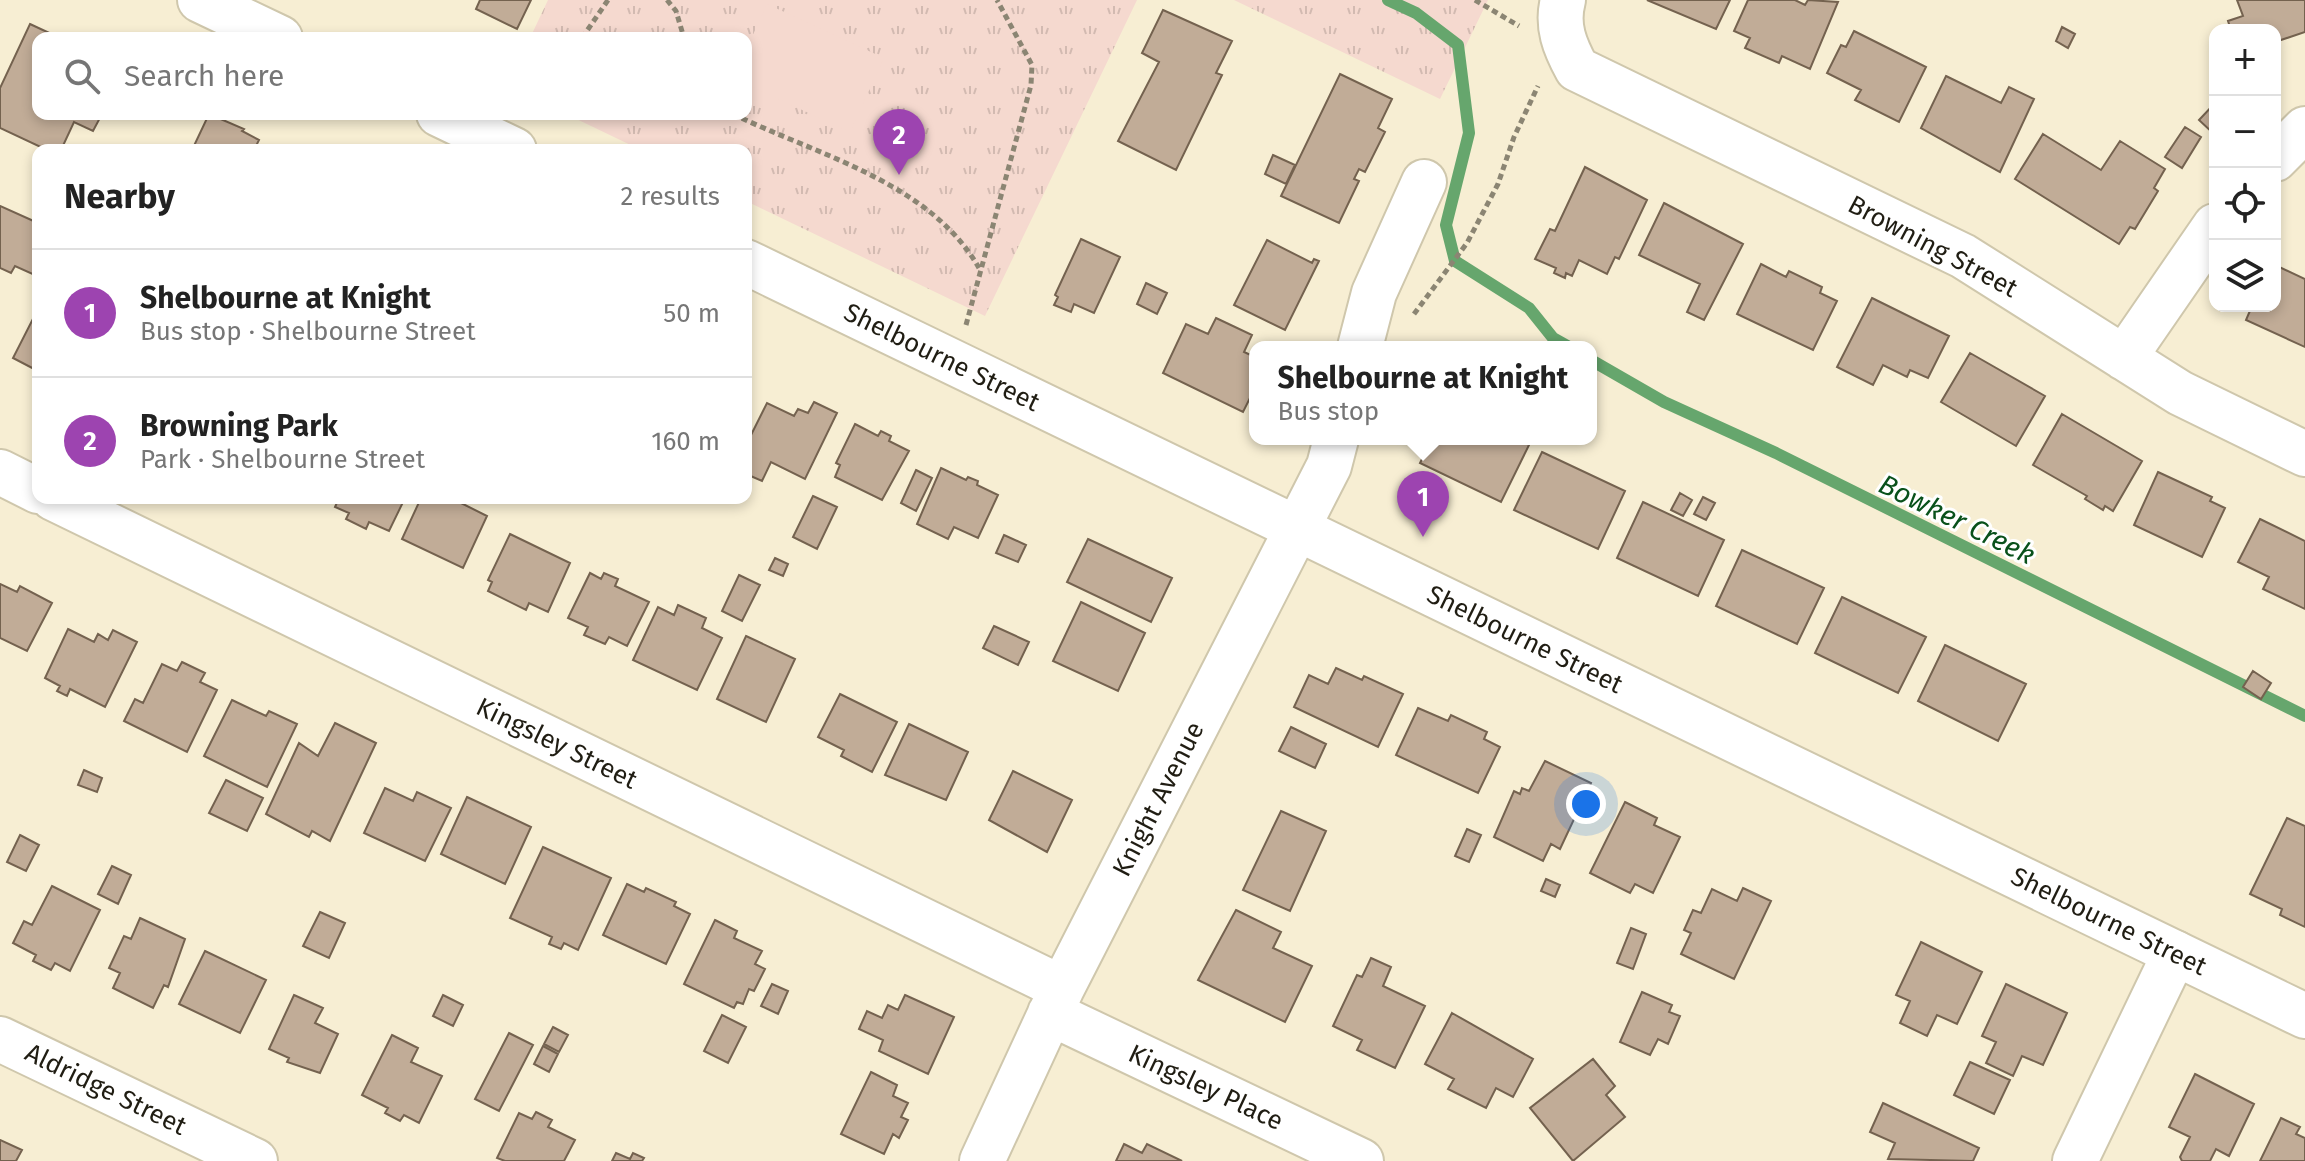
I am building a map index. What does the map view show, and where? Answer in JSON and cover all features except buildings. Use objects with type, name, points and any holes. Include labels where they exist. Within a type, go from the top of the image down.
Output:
[{"type":"street","points":[[200,0],[267,32]]},
{"type":"street","points":[[1563,0],[1559,14],[1564,44]]},
{"type":"street","name":"Browning Street","points":[[1564,44],[1577,69],[1963,256],[2180,393],[2305,454]]},
{"type":"street","points":[[452,120],[502,144]]},
{"type":"street","points":[[2281,153],[2305,129]]},
{"type":"street","points":[[1362,341],[1374,293],[1424,182]]},
{"type":"street","points":[[2124,358],[2209,235]]},
{"type":"street","name":"Shelbourne Street","points":[[752,265],[2305,1016]]},
{"type":"street","name":"Knight Avenue","points":[[982,1161],[1056,1001],[1329,466],[1334,445]]},
{"type":"street","points":[[0,472],[32,488]]},
{"type":"street","name":"Kingsley Street","points":[[65,504],[1056,1001]]},
{"type":"street","points":[[2075,1161],[2175,953]]},
{"type":"street","name":"Kingsley Place","points":[[1056,1001],[1361,1161]]},
{"type":"street","name":"Aldridge Street","points":[[0,1039],[255,1161]]},
{"type":"path","points":[[586,32],[608,0]]},
{"type":"path","points":[[667,0],[676,11],[682,32]]},
{"type":"path","points":[[948,360],[971,314],[979,268],[992,238],[1031,85],[1032,65],[997,0]]},
{"type":"path","points":[[1436,284],[1467,243],[1498,184],[1514,137],[1541,81],[1564,44]]},
{"type":"path","points":[[746,120],[911,195],[969,249],[979,268]]},
{"type":"green space","points":[[548,0],[1137,0],[985,316],[752,204],[752,144],[628,144],[578,120],[752,120],[752,32],[533,32]]},
{"type":"green space","points":[[1234,0],[1488,0],[1440,99]]},
{"type":"green space","points":[[767,4],[884,58],[850,132],[752,87],[752,37]]},
{"type":"waterway","name":"Bowker Creek","points":[[1388,0],[1416,13],[1458,45],[1469,133],[1446,225],[1455,261],[1529,308],[1558,341]]},
{"type":"waterway","name":"Bowker Creek","points":[[1597,363],[1664,402],[1776,453],[2305,716]]},
{"type":"place","name":"Browning Park","points":[[899,175]]},
{"type":"place","name":"Shelbourne at Knight","points":[[1423,537]]}]
